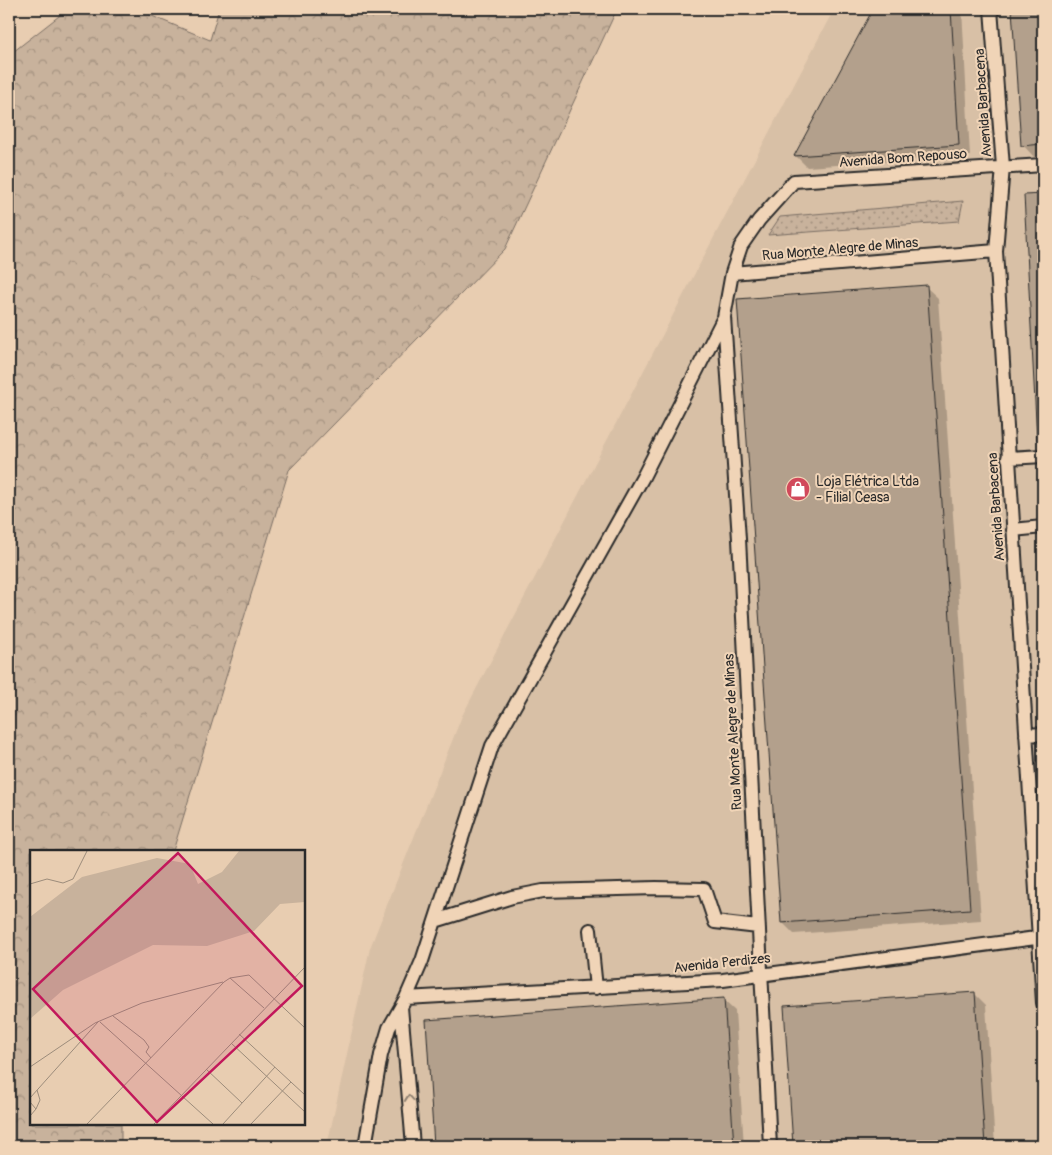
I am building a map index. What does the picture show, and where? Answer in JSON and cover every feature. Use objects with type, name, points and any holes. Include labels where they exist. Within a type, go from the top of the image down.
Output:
[{"type":"lane","name":"Avenida Barbacena","points":[[991,9],[1003,167],[996,251],[1026,735],[1041,938],[1043,1004]]},
{"type":"lane","name":"Avenida Bom Repouso","points":[[732,273],[741,246],[758,220],[794,181],[1043,165]]},
{"type":"lane","name":"Rua Monte Alegre de Minas","points":[[770,1146],[739,539],[724,317],[732,273],[996,251]]},
{"type":"lane","name":"Rua Monte Alegre de Minas","points":[[365,1146],[381,1055],[389,1028],[422,961],[492,746],[627,501],[643,477],[724,317]]},
{"type":"lane","points":[[1008,458],[1043,456]]},
{"type":"lane","points":[[1013,530],[1043,528]]},
{"type":"lane","points":[[1026,735],[1043,734]]},
{"type":"lane","points":[[435,920],[512,897],[543,891],[656,888],[704,889],[715,922],[758,927]]},
{"type":"lane","points":[[590,930],[596,988]]},
{"type":"lane","name":"Avenida Perdizes","points":[[403,1002],[723,980],[1041,938]]},
{"type":"lane","name":"Rua Monte Alegre de Minas","points":[[403,1002],[413,1146]]},
{"type":"shaded area","points":[[834,9],[1043,9],[1043,1146],[327,1146],[370,948],[462,716]]},
{"type":"green space","points":[[68,9],[135,9],[210,40],[219,9],[617,9],[505,249],[289,470],[173,850],[30,850],[30,1125],[121,1125],[121,1146],[9,1146],[9,55]]},
{"type":"green space","points":[[963,201],[959,221],[768,235],[780,217]]},
{"type":"building","points":[[873,9],[951,9],[959,145],[794,156]]},
{"type":"building","points":[[1012,9],[1043,9],[1043,144],[1021,146]]},
{"type":"building","points":[[1043,194],[1043,440],[1037,440],[1024,195]]},
{"type":"building","points":[[927,285],[970,909],[781,923],[737,299]]},
{"type":"building","points":[[1039,563],[1043,563],[1043,633]]},
{"type":"building","points":[[975,992],[985,1146],[793,1146],[784,1006]]},
{"type":"building","points":[[724,998],[734,1146],[434,1146],[426,1020]]},
{"type":"place","name":"Loja Elétrica Ltda - Filial Ceasa","points":[[798,489]]}]
